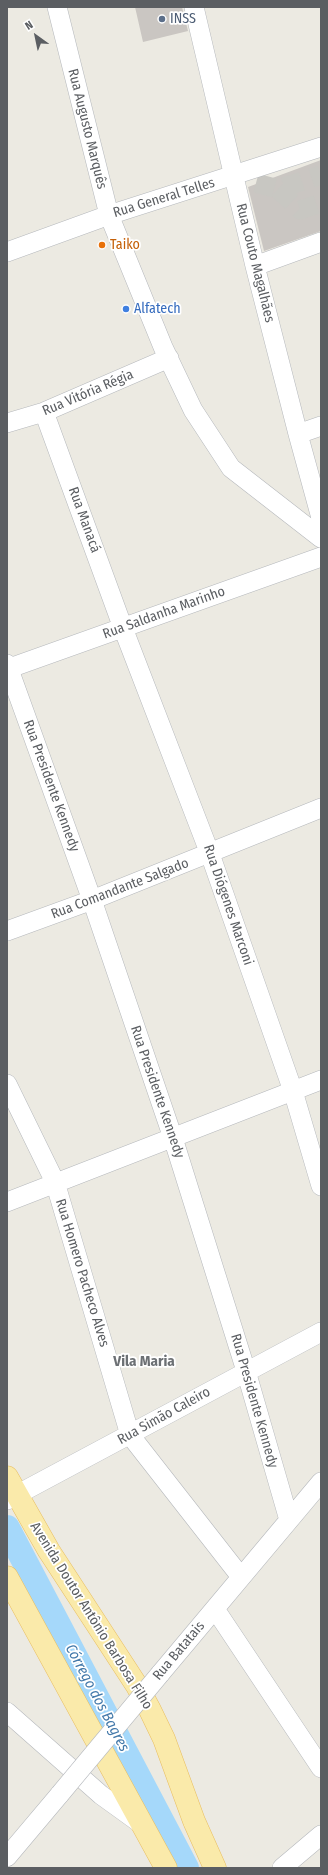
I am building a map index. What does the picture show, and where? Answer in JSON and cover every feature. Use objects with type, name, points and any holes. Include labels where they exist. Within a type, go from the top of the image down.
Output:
[{"type":"main road","name":"Avenida Doutor Antônio Barbosa Filho","points":[[10,1492],[137,1686],[164,1739],[194,1820],[215,1868]]},
{"type":"main road","points":[[7,1577],[166,1868]]},
{"type":"street","name":"Rua Augusto Marquês","points":[[57,7],[109,215],[169,358],[193,410],[231,468],[321,538]]},
{"type":"street","name":"Rua Couto Magalhães","points":[[194,7],[255,266],[321,518]]},
{"type":"street","name":"Rua General Telles","points":[[7,252],[109,215],[321,147]]},
{"type":"street","points":[[234,176],[256,183]]},
{"type":"street","points":[[255,266],[321,242]]},
{"type":"street","name":"Rua Vitória Régia","points":[[7,424],[44,412],[169,358]]},
{"type":"street","name":"Rua Manacá","points":[[44,412],[123,628]]},
{"type":"street","points":[[298,434],[321,426]]},
{"type":"street","name":"Rua Saldanha Marinho","points":[[8,667],[123,628],[321,557]]},
{"type":"street","name":"Rua Diógenes Marconi","points":[[123,628],[210,854],[293,1091],[321,1186]]},
{"type":"street","name":"Rua Presidente Kennedy","points":[[8,667],[92,900],[173,1138],[246,1371],[289,1520]]},
{"type":"street","name":"Rua Comandante Salgado","points":[[7,932],[210,854],[321,808]]},
{"type":"street","points":[[7,1202],[55,1182],[321,1080]]},
{"type":"street","name":"Rua Homero Pacheco Alves","points":[[7,1084],[55,1182],[130,1435],[241,1577]]},
{"type":"street","name":"Rua Simão Caleiro","points":[[10,1492],[130,1435],[246,1371],[321,1332]]},
{"type":"street","name":"Rua Batatais","points":[[7,1857],[321,1482]]},
{"type":"street","points":[[215,1609],[321,1768]]},
{"type":"street","points":[[7,1712],[101,1795],[144,1826]]},
{"type":"street","points":[[101,1795],[109,1795],[121,1785]]},
{"type":"street","points":[[282,1868],[321,1835]]},
{"type":"building","name":"INSS","points":[[135,7],[182,7],[188,31],[143,42]]},
{"type":"building","points":[[321,160],[321,231],[264,251],[248,187]]},
{"type":"waterway","name":"Córrego dos Bagres","points":[[7,1528],[186,1868]]},
{"type":"tunnel","points":[[256,183],[278,189],[321,175]]},
{"type":"tunnel","points":[[278,189],[300,210],[321,203]]},
{"type":"place","name":"INSS","points":[[162,19]]},
{"type":"place","name":"Taiko","points":[[102,245]]},
{"type":"place","name":"Alfatech","points":[[126,309]]},
{"type":"district","name":"Vila Maria","points":[[144,1362]]}]
